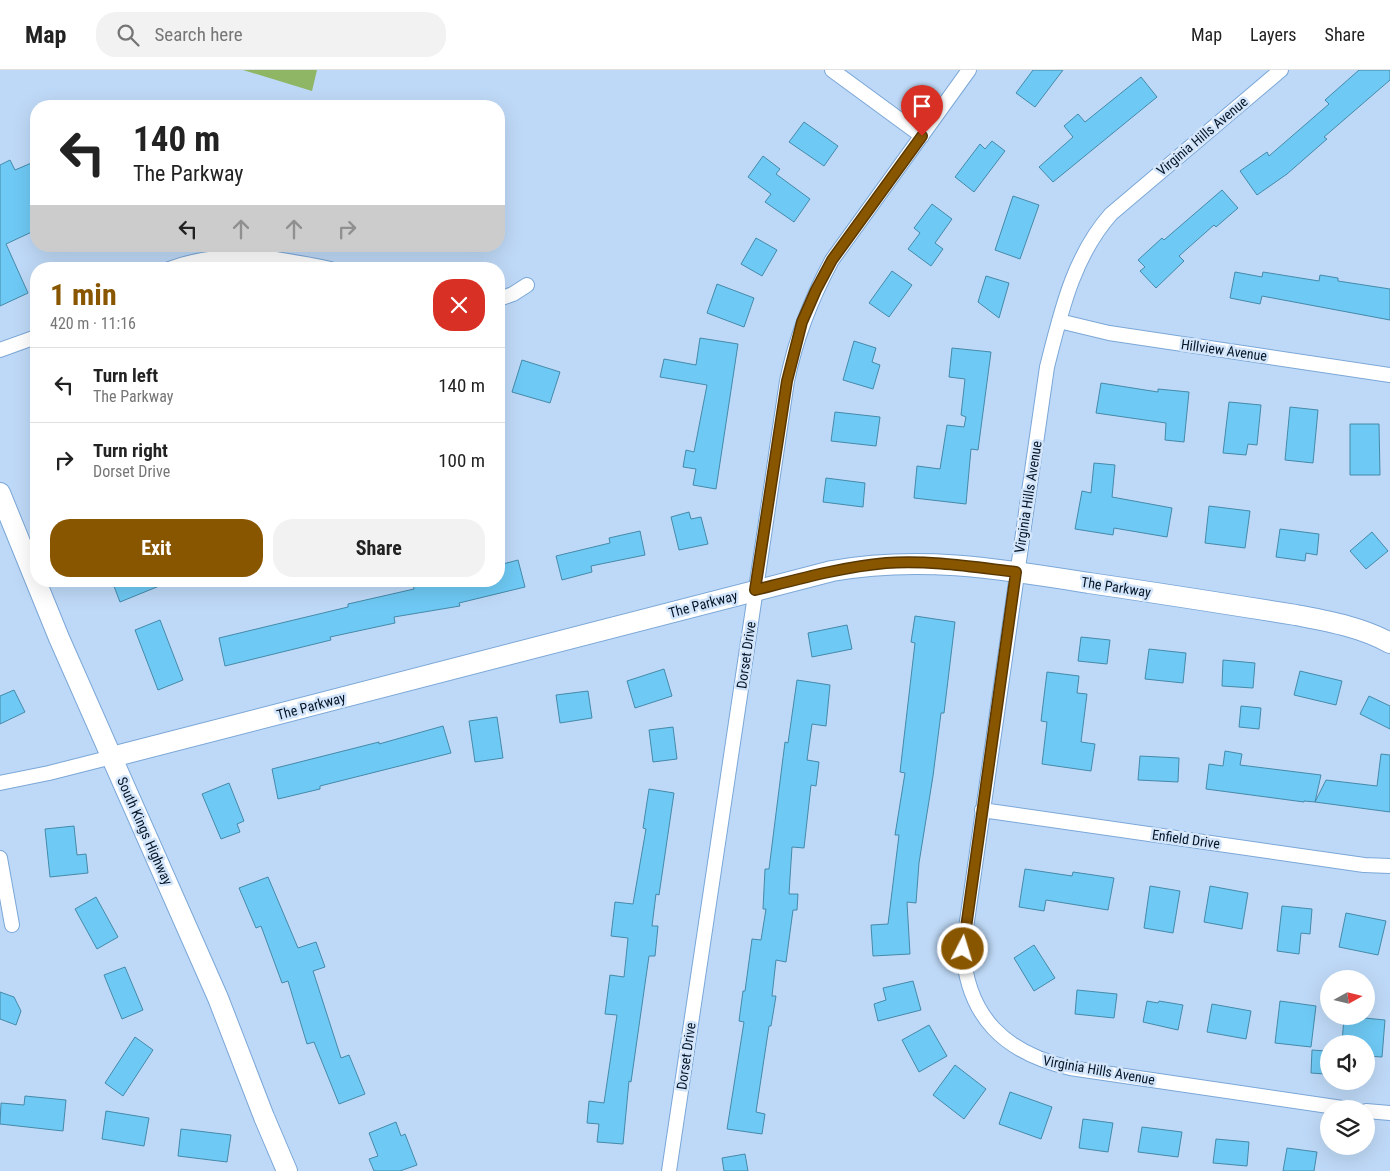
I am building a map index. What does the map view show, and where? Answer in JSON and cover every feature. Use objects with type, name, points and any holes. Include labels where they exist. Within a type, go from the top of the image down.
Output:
[{"type":"street","points":[[832,70],[922,136]]},
{"type":"street","name":"Dorset Drive","points":[[669,1171],[787,381],[802,322],[832,260],[969,70]]},
{"type":"street","name":"Virginia Hills Avenue","points":[[1281,70],[1111,214],[1092,238],[1078,264],[1058,321],[1048,367],[963,933],[964,962],[968,983],[977,1004],[991,1025],[1007,1041],[1036,1058],[1070,1068],[1320,1105]]},
{"type":"street","points":[[189,262],[212,257],[243,255],[277,257],[300,262]]},
{"type":"street","points":[[505,297],[527,285]]},
{"type":"street","name":"Hillview Avenue","points":[[1058,321],[1109,333],[1390,375]]},
{"type":"street","points":[[0,350],[30,339]]},
{"type":"street","name":"South Kings Highway","points":[[0,493],[30,567]]},
{"type":"street","name":"The Parkway","points":[[112,757],[755,590],[832,571],[889,563],[936,563],[1016,572],[1296,615],[1336,623],[1373,635],[1390,643]]},
{"type":"street","name":"South Kings Highway","points":[[38,587],[218,998],[287,1171]]},
{"type":"street","points":[[0,783],[49,774],[112,757]]},
{"type":"street","name":"Enfield Drive","points":[[982,810],[1364,865],[1390,866]]},
{"type":"street","points":[[0,858],[12,925]]},
{"type":"street","points":[[1375,1112],[1390,1113]]},
{"type":"green space","points":[[243,70],[317,70],[312,91]]},
{"type":"building","points":[[1033,70],[1063,70],[1035,107],[1016,93]]},
{"type":"building","points":[[1359,70],[1390,70],[1390,80],[1324,137],[1327,139],[1287,174],[1257,195],[1240,171],[1267,152],[1269,156],[1329,104],[1325,100]]},
{"type":"building","points":[[1141,77],[1157,97],[1053,182],[1039,167],[1073,137],[1064,126],[1078,114],[1085,122]]},
{"type":"building","points":[[804,122],[838,146],[824,166],[789,142]]},
{"type":"building","points":[[992,141],[1005,151],[974,192],[955,177],[980,144],[985,149]]},
{"type":"building","points":[[763,156],[780,169],[776,174],[810,199],[794,222],[765,202],[771,194],[748,177]]},
{"type":"building","points":[[10,160],[15,170],[30,164],[30,233],[6,244],[28,293],[0,306],[0,165]]},
{"type":"building","points":[[1222,190],[1238,208],[1216,227],[1214,225],[1179,256],[1184,261],[1156,288],[1140,271],[1145,267],[1138,260],[1162,238],[1164,240]]},
{"type":"building","points":[[1013,196],[1039,205],[1020,259],[995,250]]},
{"type":"building","points":[[932,204],[952,219],[935,243],[943,249],[931,266],[908,249],[920,233],[914,228]]},
{"type":"building","points":[[756,238],[777,250],[762,276],[741,264]]},
{"type":"building","points":[[892,271],[912,285],[889,317],[869,303]]},
{"type":"building","points":[[1235,272],[1262,277],[1263,272],[1319,281],[1320,275],[1338,278],[1338,281],[1390,289],[1390,320],[1262,296],[1260,304],[1230,298]]},
{"type":"building","points":[[986,276],[1009,283],[999,318],[978,302]]},
{"type":"building","points":[[717,284],[754,298],[744,327],[707,313]]},
{"type":"building","points":[[700,338],[738,344],[716,489],[693,485],[696,469],[683,467],[686,450],[694,452],[707,385],[660,377],[664,359],[696,365]]},
{"type":"building","points":[[854,341],[876,348],[872,362],[880,365],[873,389],[843,380]]},
{"type":"building","points":[[952,348],[991,352],[978,450],[971,449],[966,504],[914,498],[917,466],[940,469],[947,425],[964,427],[966,417],[961,415],[965,379],[949,377]]},
{"type":"building","points":[[522,360],[560,372],[550,403],[512,392]]},
{"type":"building","points":[[1101,383],[1158,392],[1158,389],[1189,392],[1184,442],[1165,440],[1166,423],[1096,413]]},
{"type":"building","points":[[1229,402],[1261,405],[1257,445],[1248,444],[1246,455],[1223,453]]},
{"type":"building","points":[[1290,407],[1318,410],[1313,463],[1285,460]]},
{"type":"building","points":[[835,412],[880,417],[876,446],[831,441]]},
{"type":"building","points":[[1350,424],[1379,424],[1380,475],[1350,475]]},
{"type":"building","points":[[1094,463],[1115,465],[1112,497],[1172,508],[1167,537],[1114,528],[1113,535],[1075,529],[1082,491],[1091,493]]},
{"type":"building","points":[[826,478],[865,483],[863,507],[823,502]]},
{"type":"building","points":[[1209,506],[1250,511],[1245,548],[1205,543]]},
{"type":"building","points":[[689,512],[691,519],[701,517],[708,544],[679,550],[671,517]]},
{"type":"building","points":[[1280,529],[1319,534],[1317,555],[1306,553],[1305,561],[1276,557]]},
{"type":"building","points":[[640,531],[645,555],[591,566],[592,572],[562,580],[556,556],[610,543],[609,538]]},
{"type":"building","points":[[1372,532],[1388,551],[1366,569],[1350,551]]},
{"type":"building","points":[[518,560],[525,587],[459,603],[460,606],[394,617],[395,623],[330,637],[331,640],[225,666],[219,638],[348,607],[348,604],[414,589],[414,587],[505,587],[505,563]]},
{"type":"building","points":[[114,587],[157,587],[120,602]]},
{"type":"building","points":[[915,616],[955,622],[944,713],[941,713],[919,863],[916,903],[907,902],[910,954],[873,956],[871,925],[888,924],[899,835],[895,835],[905,773],[900,772],[915,643],[911,642]]},
{"type":"building","points":[[160,620],[183,680],[158,690],[135,630]]},
{"type":"building","points":[[847,625],[852,649],[812,657],[808,633]]},
{"type":"building","points":[[1081,637],[1110,640],[1107,664],[1078,661]]},
{"type":"building","points":[[1149,649],[1186,653],[1183,683],[1145,679]]},
{"type":"building","points":[[1223,660],[1255,663],[1253,688],[1222,686]]},
{"type":"building","points":[[664,669],[672,696],[635,708],[627,681]]},
{"type":"building","points":[[1300,671],[1342,681],[1336,705],[1294,695]]},
{"type":"building","points":[[1047,672],[1079,676],[1077,693],[1087,694],[1081,742],[1095,744],[1091,771],[1042,764],[1047,722],[1041,721]]},
{"type":"building","points":[[797,680],[830,685],[826,726],[812,724],[807,760],[819,762],[816,786],[811,785],[804,848],[792,847],[789,894],[798,894],[797,910],[793,910],[786,962],[776,960],[772,996],[776,996],[771,1026],[769,1026],[756,1112],[765,1114],[762,1134],[727,1129],[744,1022],[739,1021],[743,991],[745,991],[752,939],[761,940],[766,909],[763,909],[765,869],[769,869],[785,742],[788,743]]},
{"type":"building","points":[[14,690],[25,712],[0,724],[0,696]]},
{"type":"building","points":[[588,691],[592,718],[560,723],[556,695]]},
{"type":"building","points":[[1369,696],[1390,706],[1390,729],[1360,714]]},
{"type":"building","points":[[1241,706],[1261,708],[1259,729],[1239,727]]},
{"type":"building","points":[[497,717],[503,758],[475,762],[469,721]]},
{"type":"building","points":[[443,726],[451,753],[320,786],[320,789],[278,799],[272,769],[379,742],[379,744]]},
{"type":"building","points":[[673,727],[677,759],[653,762],[649,730]]},
{"type":"building","points":[[1225,751],[1242,754],[1240,765],[1321,775],[1315,802],[1206,789],[1209,764],[1223,766]]},
{"type":"building","points":[[1381,754],[1390,755],[1390,812],[1315,802],[1326,780],[1377,786]]},
{"type":"building","points":[[1140,756],[1179,758],[1178,782],[1138,780]]},
{"type":"building","points":[[229,783],[244,821],[237,824],[240,832],[221,839],[202,794]]},
{"type":"building","points":[[649,789],[674,793],[659,895],[656,894],[652,926],[658,926],[655,956],[649,956],[631,1082],[629,1081],[623,1144],[597,1142],[599,1124],[587,1123],[589,1101],[604,1103],[617,1015],[605,1014],[610,975],[624,977],[628,938],[611,936],[615,902],[633,904],[646,829],[643,828]]},
{"type":"building","points":[[74,826],[77,855],[86,854],[88,873],[50,877],[45,829]]},
{"type":"building","points":[[1025,869],[1072,876],[1073,872],[1114,878],[1108,910],[1046,900],[1044,911],[1019,907]]},
{"type":"building","points":[[268,877],[298,948],[316,942],[325,967],[313,971],[341,1058],[349,1055],[365,1094],[339,1104],[314,1042],[307,1044],[288,981],[282,983],[261,926],[256,928],[239,888]]},
{"type":"building","points":[[1150,886],[1180,891],[1173,933],[1144,928]]},
{"type":"building","points":[[1210,886],[1248,893],[1242,929],[1204,922]]},
{"type":"building","points":[[96,897],[118,937],[97,949],[75,909]]},
{"type":"building","points":[[1282,906],[1312,909],[1310,934],[1301,933],[1299,954],[1277,951]]},
{"type":"building","points":[[1346,913],[1386,921],[1378,955],[1339,947]]},
{"type":"building","points":[[1034,945],[1055,978],[1034,991],[1014,958]]},
{"type":"building","points":[[125,967],[143,1010],[122,1019],[104,975]]},
{"type":"building","points":[[913,981],[921,1010],[878,1021],[874,1004],[886,1000],[883,988]]},
{"type":"building","points":[[1077,990],[1117,994],[1114,1018],[1075,1014]]},
{"type":"building","points":[[0,992],[14,997],[21,1011],[16,1025],[0,1019]]},
{"type":"building","points":[[1147,1001],[1183,1005],[1178,1030],[1143,1022]]},
{"type":"building","points":[[1280,1001],[1316,1006],[1311,1047],[1275,1043]]},
{"type":"building","points":[[1212,1004],[1251,1011],[1246,1039],[1207,1032]]},
{"type":"building","points":[[1375,1019],[1385,1020],[1382,1057],[1375,1057],[1375,1035],[1343,1035],[1343,1025],[1375,1025]]},
{"type":"building","points":[[929,1025],[947,1056],[919,1072],[902,1040]]},
{"type":"building","points":[[135,1037],[153,1050],[123,1096],[105,1083]]},
{"type":"building","points":[[1312,1050],[1320,1051],[1320,1074],[1311,1073]]},
{"type":"building","points":[[955,1065],[986,1089],[964,1119],[933,1095]]},
{"type":"building","points":[[1010,1092],[1052,1107],[1041,1139],[999,1124]]},
{"type":"building","points":[[25,1096],[66,1100],[63,1131],[0,1124],[1,1103],[24,1105]]},
{"type":"building","points":[[106,1111],[149,1118],[144,1146],[102,1139]]},
{"type":"building","points":[[1083,1119],[1113,1123],[1108,1152],[1079,1148]]},
{"type":"building","points":[[396,1122],[401,1136],[405,1134],[417,1165],[400,1171],[374,1171],[369,1159],[378,1156],[369,1133]]},
{"type":"building","points":[[1142,1127],[1182,1132],[1178,1157],[1138,1152]]},
{"type":"building","points":[[181,1129],[231,1135],[227,1162],[178,1156]]},
{"type":"building","points":[[1216,1139],[1249,1142],[1247,1166],[1213,1163]]},
{"type":"building","points":[[1287,1148],[1317,1152],[1314,1171],[1283,1171]]},
{"type":"building","points":[[745,1154],[748,1171],[724,1171],[722,1158]]},
{"type":"route","points":[[922,136],[832,260],[802,322],[792,353],[787,381],[755,590],[832,571],[889,563],[936,563],[1016,572],[963,933],[963,949]]}]
